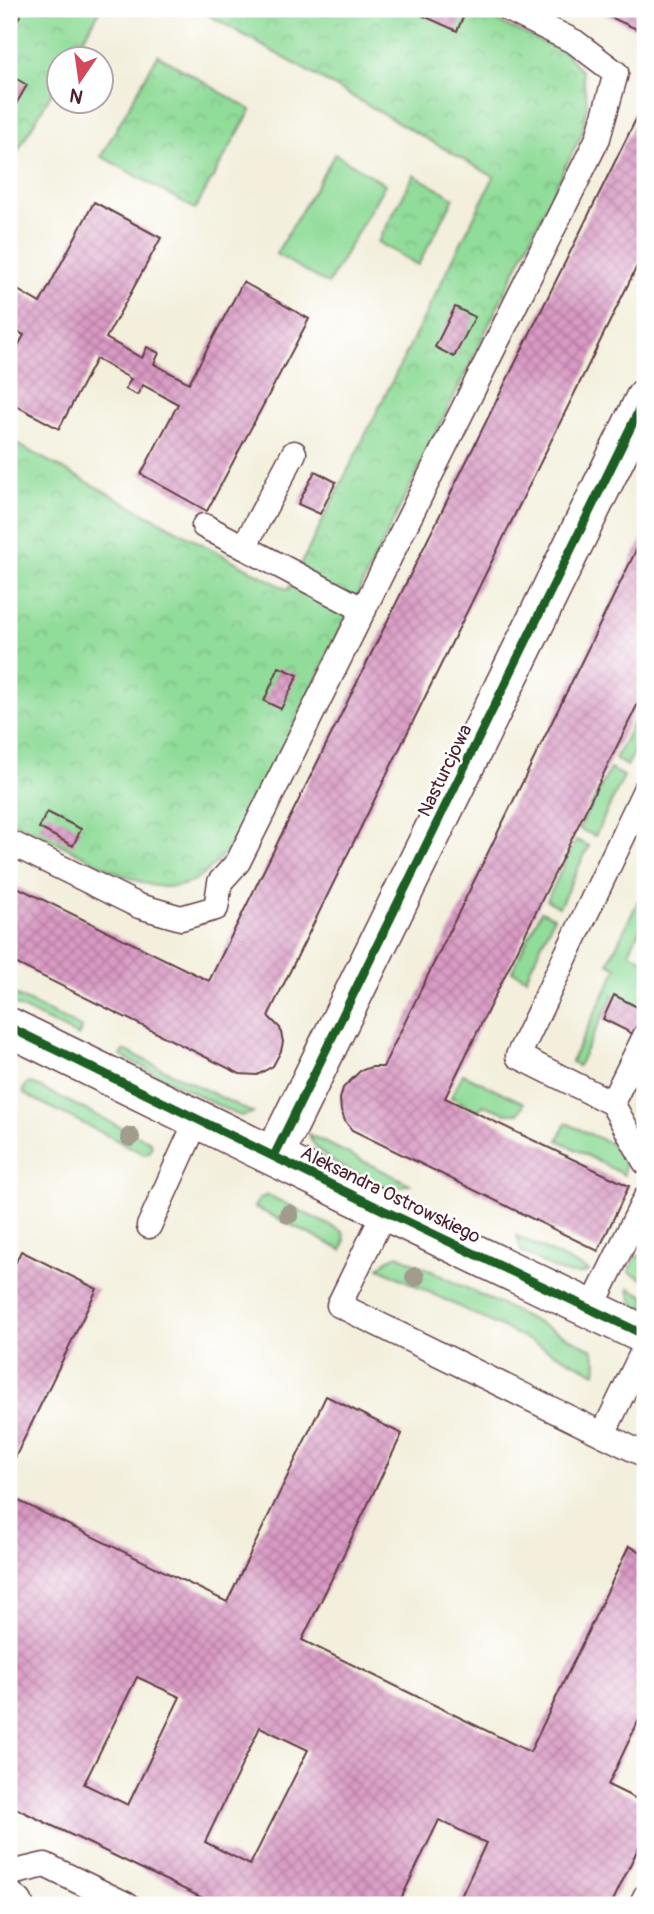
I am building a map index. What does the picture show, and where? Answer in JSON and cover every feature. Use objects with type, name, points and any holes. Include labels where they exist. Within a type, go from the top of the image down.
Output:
[{"type":"street","name":"Nasturcjowa","points":[[274,1156],[645,398]]},
{"type":"street","name":"Aleksandra Ostrowskiego","points":[[9,1027],[645,1335]]},
{"type":"lane","points":[[9,842],[139,906],[181,918],[216,908],[220,882],[238,862],[598,138],[616,72],[575,42],[508,9]]},
{"type":"lane","points":[[244,547],[294,453]]},
{"type":"lane","points":[[204,526],[364,610]]},
{"type":"lane","points":[[645,790],[517,1056],[612,1103],[645,1162]]},
{"type":"lane","points":[[612,1103],[645,1036]]},
{"type":"lane","points":[[149,1226],[197,1120]]},
{"type":"lane","points":[[592,1309],[645,1199]]},
{"type":"lane","points":[[385,1211],[339,1305],[645,1455]]},
{"type":"lane","points":[[622,1249],[645,1236]]},
{"type":"lane","points":[[603,1434],[645,1348]]},
{"type":"lane","points":[[11,1893],[44,1865],[127,1905]]},
{"type":"lane","points":[[641,1905],[645,1897]]},
{"type":"green space","points":[[21,9],[101,9],[79,46],[46,46],[46,102],[9,166],[9,30]]},
{"type":"green space","points":[[198,9],[471,9],[566,53],[582,72],[587,102],[583,131],[242,832],[214,865],[198,879],[180,886],[164,887],[122,875],[9,819],[9,440],[288,590],[494,177]]},
{"type":"green space","points":[[158,55],[251,110],[195,209],[101,156]]},
{"type":"green space","points":[[335,154],[385,184],[328,284],[276,254]]},
{"type":"green space","points":[[414,175],[454,198],[418,265],[378,242]]},
{"type":"green space","points":[[645,700],[645,731],[627,766],[615,759]]},
{"type":"green space","points":[[610,769],[624,776],[595,836],[579,829]]},
{"type":"green space","points":[[576,840],[589,846],[559,907],[547,900]]},
{"type":"green space","points":[[645,887],[645,919],[629,952],[645,961],[645,1003],[642,1009],[613,995],[578,1066],[571,1062],[617,968],[608,963]]},
{"type":"green space","points":[[541,911],[554,917],[526,978],[512,971]]},
{"type":"green space","points":[[9,992],[82,1028],[78,1036],[9,1002]]},
{"type":"green space","points":[[124,1050],[253,1113],[241,1116],[233,1113],[121,1056]]},
{"type":"green space","points":[[463,1074],[524,1103],[519,1113],[506,1113],[483,1105],[478,1111],[451,1097]]},
{"type":"green space","points":[[27,1083],[149,1141],[152,1145],[149,1153],[144,1154],[26,1095],[23,1091]]},
{"type":"green space","points":[[566,1123],[618,1147],[624,1154],[624,1175],[558,1140]]},
{"type":"green space","points":[[308,1134],[410,1184],[390,1189],[355,1174],[322,1153]]},
{"type":"green space","points":[[268,1195],[343,1232],[345,1240],[342,1250],[254,1207],[260,1198]]},
{"type":"green space","points":[[517,1236],[589,1271],[572,1274],[554,1269],[521,1251]]},
{"type":"green space","points":[[645,1254],[645,1280],[629,1272],[636,1257]]},
{"type":"green space","points":[[398,1255],[592,1349],[597,1362],[596,1373],[379,1268]]},
{"type":"green space","points":[[629,1288],[645,1296],[645,1313],[634,1303]]},
{"type":"building","points":[[419,9],[450,9],[464,15],[457,31],[417,13]]},
{"type":"building","points":[[593,9],[645,9],[645,33]]},
{"type":"building","points":[[10,75],[27,85],[9,116],[9,77]]},
{"type":"building","points":[[645,101],[645,250],[268,1016],[280,1028],[283,1042],[273,1066],[257,1075],[240,1074],[9,960],[9,883],[209,981]]},
{"type":"building","points":[[94,202],[161,238],[106,338],[142,358],[147,347],[159,353],[154,364],[189,383],[243,282],[309,319],[207,511],[141,474],[178,404],[143,385],[137,395],[125,389],[131,379],[96,359],[59,429],[9,402],[9,363],[24,335],[9,327],[9,285],[40,303]]},
{"type":"building","points":[[455,307],[475,317],[454,357],[435,347]]},
{"type":"building","points":[[315,471],[336,482],[320,514],[298,504]]},
{"type":"building","points":[[645,532],[645,689],[445,1098],[629,1186],[598,1251],[352,1130],[345,1121],[340,1099],[343,1088],[360,1071],[383,1067]]},
{"type":"building","points":[[279,667],[298,675],[281,709],[264,701]]},
{"type":"building","points":[[47,812],[81,829],[73,846],[39,828]]},
{"type":"building","points":[[614,995],[645,1011],[635,1035],[603,1019]]},
{"type":"building","points":[[21,1251],[97,1289],[9,1470],[9,1277]]},
{"type":"building","points":[[326,1396],[402,1434],[302,1640],[530,1752],[629,1546],[645,1554],[645,1707],[608,1785],[645,1803],[645,1834],[611,1905],[457,1905],[486,1843],[439,1820],[398,1905],[217,1905],[9,1805],[9,1496],[227,1602]],"holes":[[[137,1677],[180,1697],[128,1805],[84,1784]],[[260,1727],[308,1750],[250,1865],[205,1842]]]},
{"type":"cycle path","points":[[274,1156],[645,398]]},
{"type":"cycle path","points":[[9,1027],[645,1335]]}]
